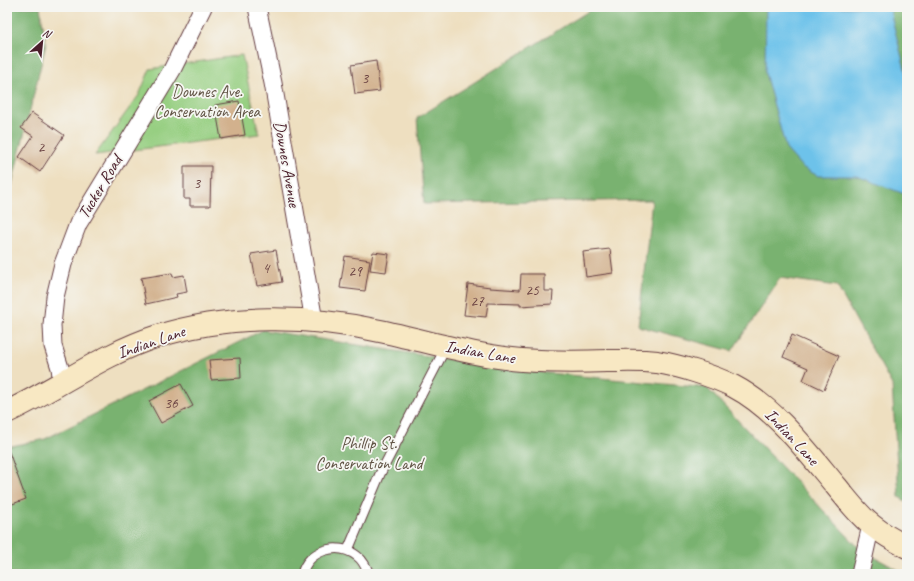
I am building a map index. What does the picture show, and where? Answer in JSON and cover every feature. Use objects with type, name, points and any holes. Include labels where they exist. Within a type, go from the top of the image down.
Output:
[{"type":"street","name":"Tucker Road","points":[[62,383],[60,368],[53,346],[52,325],[55,297],[68,250],[78,224],[172,70],[203,7]]},
{"type":"street","name":"Downes Avenue","points":[[257,7],[273,83],[314,321]]},
{"type":"street","name":"Indian Lane","points":[[7,412],[27,403],[130,346],[157,336],[214,323],[285,320],[314,321],[371,329],[446,347],[522,360],[633,360],[657,362],[682,368],[730,385],[754,398],[774,415],[871,525],[907,547]]},
{"type":"street","points":[[860,574],[871,525]]},
{"type":"lane","points":[[348,550],[380,474],[446,347]]},
{"type":"lane","points":[[302,574],[307,562],[316,554],[326,549],[337,548],[348,550],[358,556],[365,565],[369,574]]},
{"type":"green space","points":[[7,7],[40,7],[46,44],[7,205]]},
{"type":"green space","points":[[595,7],[907,7],[907,502],[899,497],[892,385],[837,286],[780,278],[732,351],[638,326],[652,200],[424,204],[417,118]]},
{"type":"green space","name":"Downes Ave. Conservation Area","points":[[242,55],[259,134],[95,155],[139,95],[150,69]]},
{"type":"green space","name":"Phillip St. Conservation Land","points":[[263,330],[516,370],[707,388],[861,550],[906,574],[7,574],[7,447],[45,439]]},
{"type":"water","points":[[766,7],[890,7],[907,77],[907,195],[857,176],[818,176],[802,167],[786,149],[765,73]]},
{"type":"building","points":[[376,61],[380,91],[355,94],[351,65]]},
{"type":"building","points":[[239,101],[245,135],[221,139],[215,105]]},
{"type":"building","points":[[32,113],[64,135],[40,172],[19,157],[33,136],[21,128]]},
{"type":"building","points":[[184,166],[211,166],[210,206],[190,206],[190,199],[184,199]]},
{"type":"building","points":[[610,249],[613,273],[586,277],[583,252]]},
{"type":"building","points":[[276,250],[282,282],[257,286],[251,254]]},
{"type":"building","points":[[373,252],[389,254],[386,272],[370,270]]},
{"type":"building","points":[[345,256],[370,260],[365,291],[340,288]]},
{"type":"building","points":[[172,273],[173,277],[184,275],[187,292],[176,294],[177,297],[146,304],[141,278]]},
{"type":"building","points":[[521,274],[544,274],[544,291],[553,291],[552,304],[520,306],[520,304],[488,303],[486,317],[464,315],[468,284],[490,288],[520,290]]},
{"type":"building","points":[[792,335],[839,356],[824,390],[803,380],[808,368],[783,357]]},
{"type":"building","points":[[240,358],[241,378],[211,380],[209,360]]},
{"type":"building","points":[[181,384],[193,406],[161,423],[149,401]]},
{"type":"building","points":[[9,452],[26,499],[7,506],[7,453]]}]
